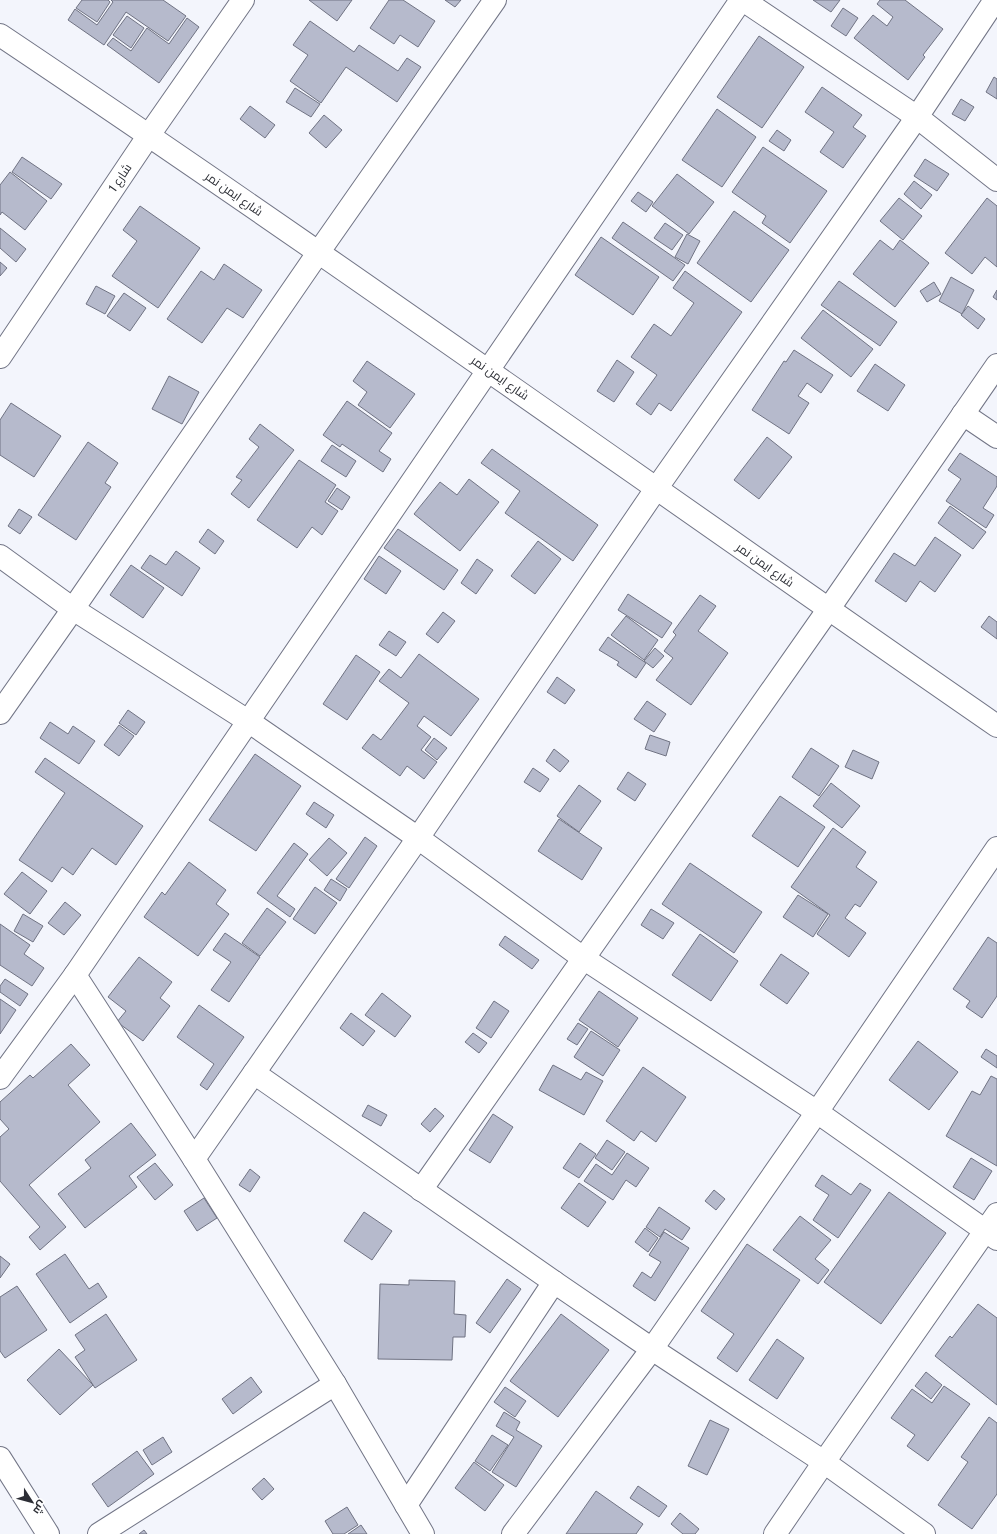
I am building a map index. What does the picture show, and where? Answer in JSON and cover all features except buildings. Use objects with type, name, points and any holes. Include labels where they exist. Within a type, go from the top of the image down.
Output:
[{"type":"street","name":"شارع 1","points":[[0,357],[149,135],[242,0]]},
{"type":"street","points":[[0,713],[495,0]]},
{"type":"street","points":[[0,1078],[75,975],[742,0],[917,117],[997,180]]},
{"type":"street","points":[[194,1159],[418,838],[656,489],[917,117],[995,0]]},
{"type":"street","name":"شارع ايمن نمر","points":[[0,35],[149,135],[488,370],[828,610],[997,726]]},
{"type":"street","points":[[421,1190],[828,610],[997,365]]},
{"type":"street","points":[[963,414],[997,437]]},
{"type":"street","points":[[0,556],[73,608],[248,721],[418,838],[583,958],[993,1228],[824,1462],[775,1534]]},
{"type":"street","points":[[513,1534],[652,1349],[817,1112],[997,848]]},
{"type":"street","points":[[75,975],[194,1159],[335,1384],[423,1534]]},
{"type":"street","points":[[254,1073],[652,1349],[824,1462],[924,1534]]},
{"type":"street","points":[[406,1505],[554,1282]]},
{"type":"street","points":[[99,1534],[335,1384]]},
{"type":"street","points":[[0,1458],[48,1534]]}]
